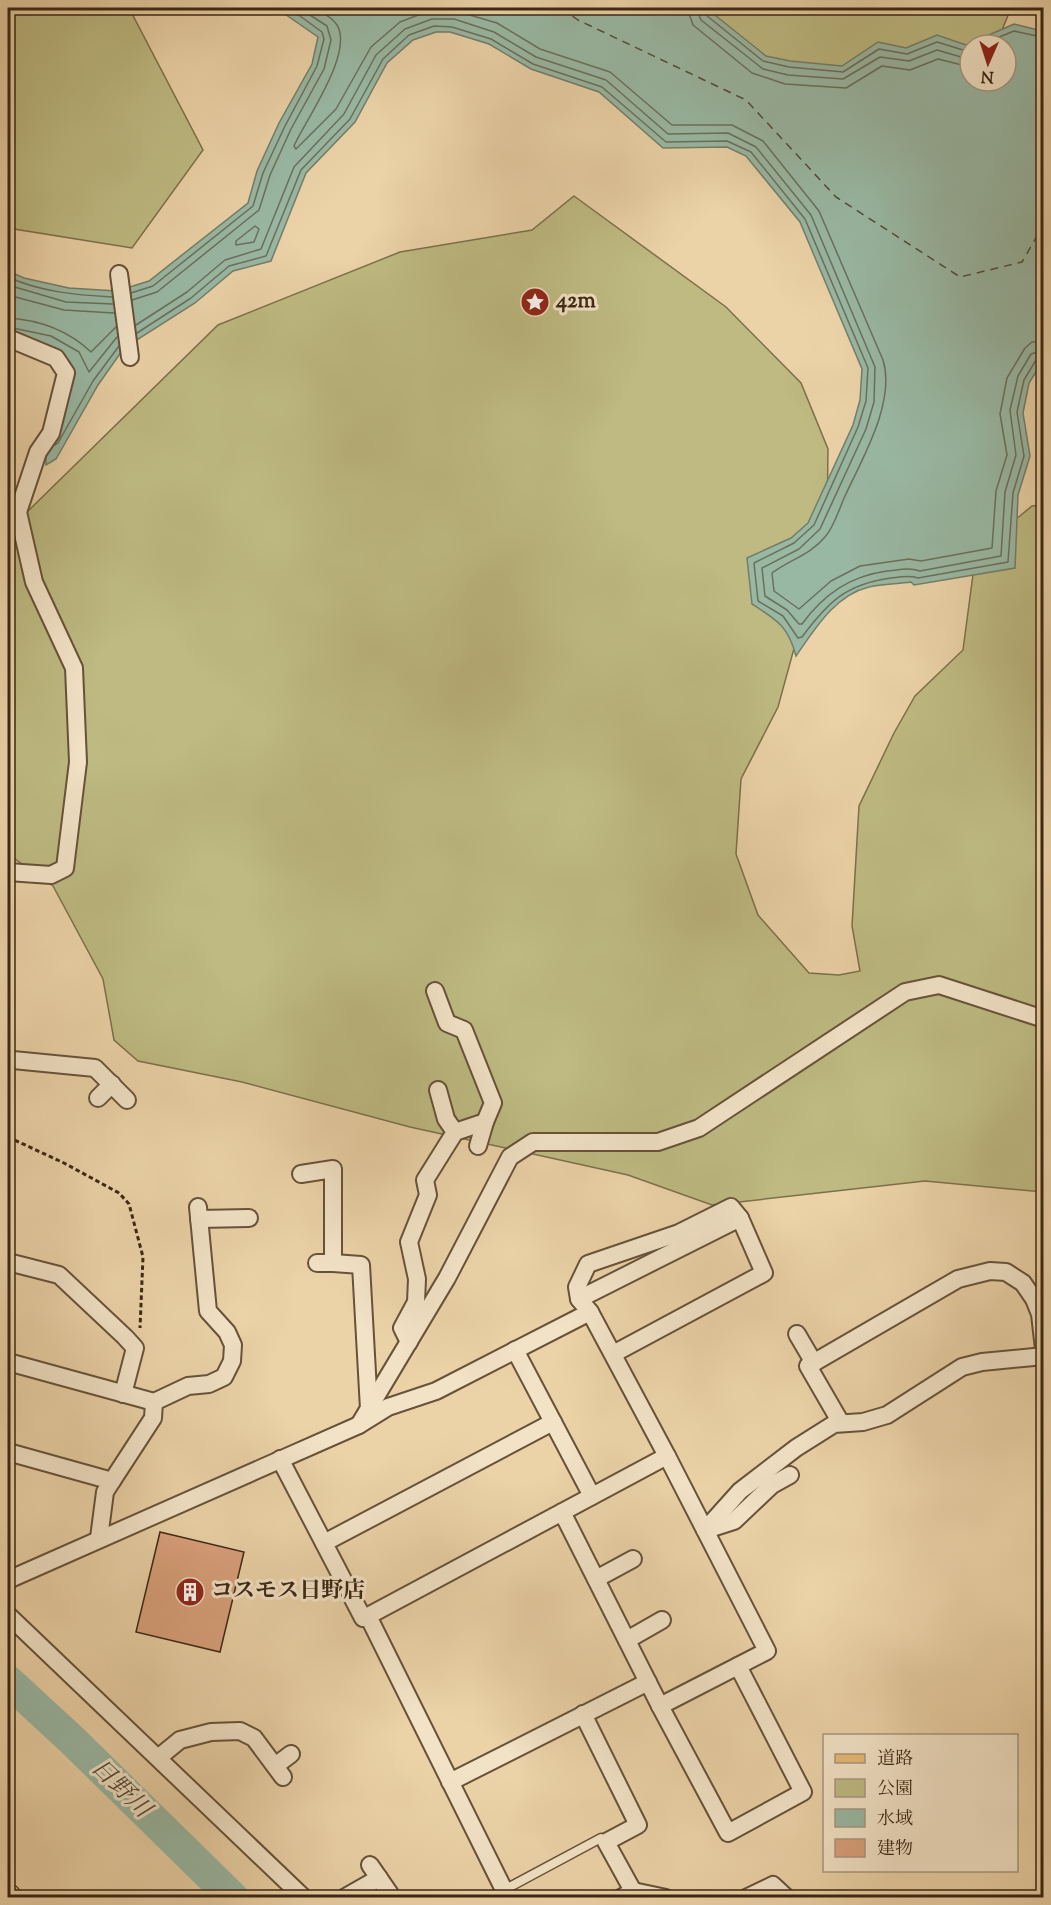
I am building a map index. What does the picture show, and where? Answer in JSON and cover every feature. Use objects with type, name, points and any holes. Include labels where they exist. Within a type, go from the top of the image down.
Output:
[{"type":"street","points":[[119,274],[130,357]]},
{"type":"street","points":[[8,338],[56,358],[66,373],[51,433],[38,452],[18,512],[34,582],[74,668],[78,762],[65,868],[51,875],[8,872]]},
{"type":"street","points":[[359,1425],[447,1278],[510,1157],[533,1142],[658,1142],[699,1128],[905,992],[939,986],[1044,1019]]},
{"type":"street","points":[[435,991],[447,1023],[464,1030],[493,1103],[478,1146]]},
{"type":"street","points":[[8,1062],[13,1060],[95,1068],[127,1100]]},
{"type":"street","points":[[98,1098],[112,1084]]},
{"type":"street","points":[[438,1090],[446,1119],[455,1131]]},
{"type":"street","points":[[409,1342],[402,1328],[417,1302],[417,1279],[409,1242],[428,1195],[425,1180],[455,1131],[485,1122]]},
{"type":"street","points":[[301,1174],[333,1169],[325,1263],[362,1265],[369,1409]]},
{"type":"street","points":[[612,1354],[764,1273],[740,1218],[731,1207],[680,1233],[588,1264],[577,1287],[579,1299],[590,1312],[612,1354],[667,1456],[767,1651],[660,1706]]},
{"type":"street","points":[[8,1362],[154,1402],[188,1386],[209,1384],[224,1377],[232,1361],[233,1345],[227,1332],[208,1311],[198,1213],[249,1218]]},
{"type":"street","points":[[579,1299],[740,1218]]},
{"type":"street","points":[[8,1262],[59,1275],[135,1348],[123,1394]]},
{"type":"street","points":[[841,1423],[808,1366],[958,1279],[990,1271],[1006,1272],[1023,1283],[1034,1299],[1040,1314],[1044,1350]]},
{"type":"street","points":[[8,1580],[359,1425],[388,1407],[436,1391],[590,1312]]},
{"type":"street","points":[[797,1334],[814,1363]]},
{"type":"street","points":[[515,1350],[592,1496]]},
{"type":"street","points":[[705,1530],[740,1491],[796,1448],[834,1424],[863,1422],[887,1415],[962,1367],[982,1362],[1044,1356]]},
{"type":"street","points":[[99,1538],[105,1492],[153,1418],[154,1402]]},
{"type":"street","points":[[324,1543],[553,1422]]},
{"type":"street","points":[[8,1452],[112,1481]]},
{"type":"street","points":[[280,1459],[363,1618],[667,1456]]},
{"type":"street","points":[[705,1530],[734,1521],[772,1485],[790,1474]]},
{"type":"street","points":[[562,1512],[660,1706],[728,1833],[803,1792],[738,1666]]},
{"type":"street","points":[[596,1579],[633,1559]]},
{"type":"street","points":[[8,1615],[304,1898]]},
{"type":"street","points":[[368,1616],[506,1894]]},
{"type":"street","points":[[627,1640],[662,1620]]},
{"type":"street","points":[[450,1782],[648,1682]]},
{"type":"street","points":[[583,1714],[638,1825],[606,1842],[627,1894],[666,1898]]},
{"type":"street","points":[[158,1758],[180,1740],[211,1732],[240,1731],[254,1738],[279,1771],[291,1754]]},
{"type":"street","points":[[344,1898],[374,1871],[390,1894]]},
{"type":"street","points":[[746,1898],[773,1885],[787,1898]]},
{"type":"lane","points":[[506,1894],[602,1838],[606,1842]]},
{"type":"path","points":[[8,1137],[64,1163],[119,1193],[129,1204],[143,1257],[139,1323],[144,1342],[135,1348]]},
{"type":"green space","points":[[8,8],[129,8],[203,150],[132,248],[8,228]]},
{"type":"green space","points":[[689,8],[1011,8],[1001,33],[958,33],[958,93],[969,93],[959,197]]},
{"type":"green space","points":[[574,196],[726,307],[801,383],[828,449],[827,528],[778,707],[741,779],[736,854],[758,915],[809,973],[839,975],[860,971],[852,926],[859,806],[894,733],[915,696],[963,650],[976,552],[1032,506],[1043,505],[1043,1192],[925,1181],[712,1205],[628,1175],[410,1127],[242,1082],[138,1061],[114,1040],[103,979],[53,886],[8,854],[8,487],[26,513],[218,325],[400,252],[532,230]]},
{"type":"water","points":[[283,8],[706,8],[766,56],[790,61],[842,66],[878,42],[906,48],[937,35],[958,42],[958,93],[1018,93],[1018,33],[993,33],[1014,24],[1038,30],[1043,25],[1044,359],[1029,383],[1023,413],[1030,456],[1018,495],[1015,568],[914,585],[911,582],[880,585],[857,591],[846,597],[827,614],[796,656],[789,637],[780,625],[752,604],[747,558],[791,538],[808,523],[853,425],[860,400],[862,369],[800,222],[746,156],[727,147],[663,148],[599,92],[531,69],[489,44],[450,32],[436,32],[413,40],[387,63],[355,122],[306,173],[271,261],[233,271],[195,303],[124,348],[98,385],[56,459],[46,465],[46,444],[74,375],[70,362],[44,347],[8,340],[8,271],[24,278],[69,288],[117,291],[149,281],[248,203],[257,171],[279,123],[312,64],[318,37],[282,12]]},
{"type":"building","name":"コスモス日野店","points":[[160,1532],[244,1552],[220,1652],[136,1632]]},
{"type":"waterway","name":"日野川","points":[[8,1681],[72,1740],[233,1898]]},
{"type":"ferry route","points":[[561,8],[578,20],[746,100],[836,197],[960,277],[1022,262],[1044,224]]},
{"type":"place","name":"42m","points":[[535,302]]},
{"type":"place","name":"コスモス日野店","points":[[190,1592]]}]
